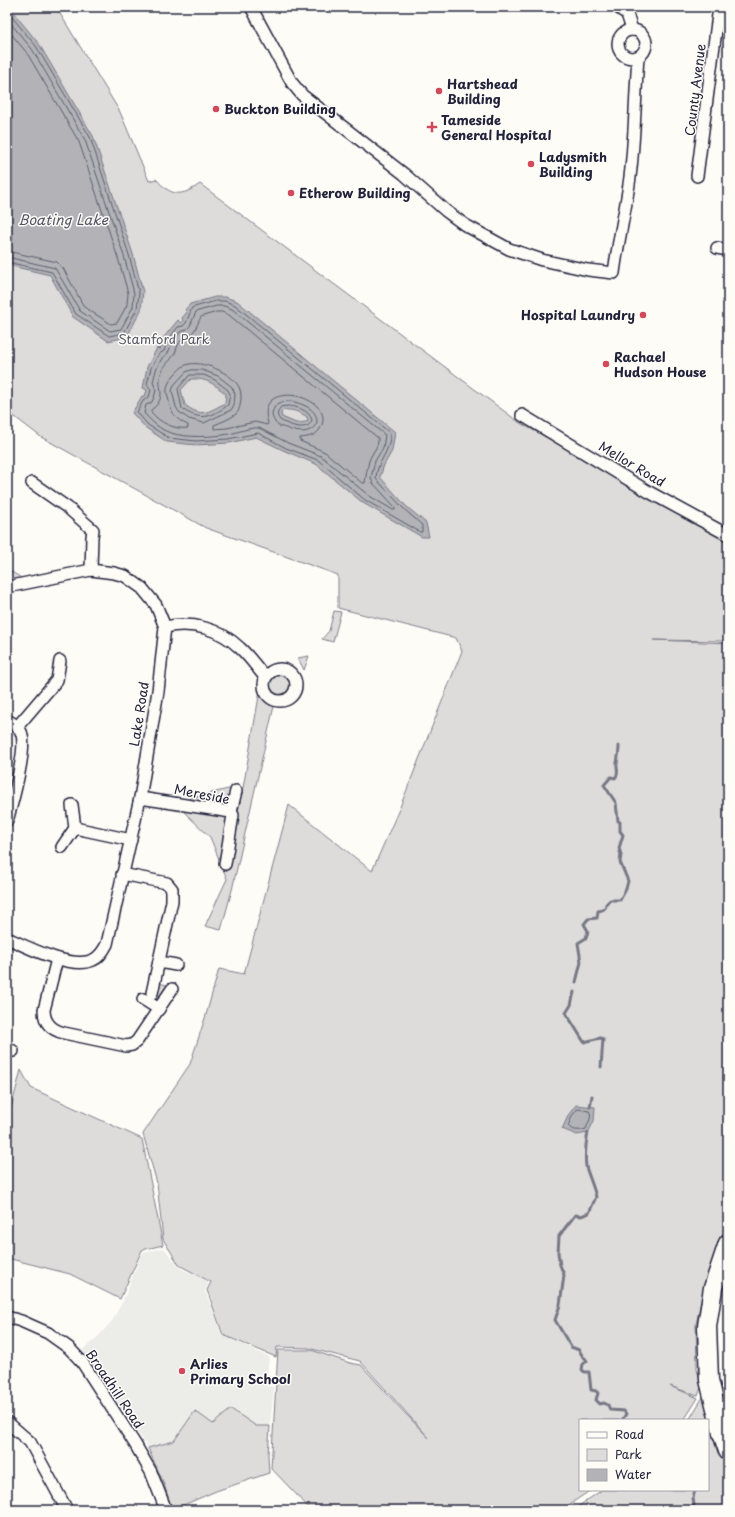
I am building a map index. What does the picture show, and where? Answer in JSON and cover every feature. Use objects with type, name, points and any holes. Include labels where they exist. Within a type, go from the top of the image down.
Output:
[{"type":"main road","points":[[728,1243],[714,1288],[707,1326],[709,1380],[728,1451]]},
{"type":"street","points":[[251,7],[292,83],[302,95],[404,174],[446,211],[465,225],[509,249],[542,260],[566,266],[614,274],[618,240],[633,154],[638,57]]},
{"type":"street","points":[[617,7],[627,14],[632,30]]},
{"type":"street","name":"County Avenue","points":[[698,176],[719,7]]},
{"type":"street","points":[[632,30],[641,33],[646,41],[645,51],[638,57],[634,59],[626,57],[619,50],[618,46],[620,36],[628,31],[632,30]]},
{"type":"street","name":"Mellor Road","points":[[522,415],[649,492],[728,535]]},
{"type":"street","points":[[32,483],[68,508],[93,530],[91,570]]},
{"type":"street","name":"Lake Road","points":[[7,587],[91,570],[114,573],[125,576],[135,582],[150,596],[156,605],[165,627],[158,691],[140,798],[107,944],[102,954],[94,960],[71,962],[57,959],[7,938]]},
{"type":"street","points":[[165,627],[174,625],[191,625],[222,634],[241,649],[265,677]]},
{"type":"street","points":[[17,727],[57,680],[60,661]]},
{"type":"street","points":[[7,720],[17,727],[22,734],[23,745],[13,800],[7,821]]},
{"type":"street","points":[[231,812],[236,791]]},
{"type":"street","name":"Mereside","points":[[140,798],[231,812],[233,815],[225,864]]},
{"type":"street","points":[[62,847],[75,828],[72,805]]},
{"type":"street","points":[[75,828],[131,840]]},
{"type":"street","points":[[122,874],[167,883],[172,889],[172,902],[159,962],[148,996],[159,1009]]},
{"type":"street","points":[[57,959],[44,1010],[47,1022],[58,1032],[117,1045],[130,1046],[137,1041],[172,989]]},
{"type":"street","points":[[159,962],[176,965]]},
{"type":"street","name":"Broadhill Road","points":[[7,1317],[21,1320],[48,1333],[69,1348],[82,1362],[136,1444],[152,1472],[166,1510]]},
{"type":"street","points":[[7,1422],[30,1442],[67,1510]]},
{"type":"shaded area","name":"Arlies Primary School","points":[[164,1248],[180,1268],[209,1281],[205,1291],[222,1335],[269,1357],[266,1386],[274,1387],[268,1455],[269,1473],[216,1491],[173,1510],[164,1484],[148,1448],[82,1350],[93,1342],[112,1321],[123,1301],[142,1253]]},
{"type":"green space","name":"Stamford Park","points":[[7,7],[56,7],[120,112],[149,181],[156,179],[167,189],[177,193],[182,193],[200,184],[520,423],[728,536],[728,641],[653,640],[728,643],[728,1227],[705,1284],[696,1324],[697,1370],[702,1385],[698,1396],[670,1386],[698,1398],[685,1419],[579,1419],[579,1491],[590,1491],[561,1510],[311,1510],[271,1468],[278,1350],[311,1350],[350,1363],[361,1365],[429,1438],[360,1361],[308,1348],[277,1347],[276,1357],[223,1335],[207,1290],[211,1282],[179,1265],[163,1239],[157,1183],[143,1134],[190,1064],[219,969],[244,974],[289,805],[372,871],[400,807],[462,651],[456,638],[338,608],[338,575],[206,528],[41,437],[7,411]]},
{"type":"green space","points":[[7,569],[23,579],[7,587]]},
{"type":"green space","points":[[334,611],[341,612],[333,642],[322,639],[329,631]]},
{"type":"green space","points":[[309,656],[304,670],[298,658]]},
{"type":"green space","points":[[278,668],[286,670],[292,674],[296,686],[290,697],[283,700],[273,700],[274,706],[232,890],[221,930],[205,926],[227,879],[210,837],[183,811],[183,800],[228,789],[236,791],[243,788],[259,696],[266,676]]},
{"type":"green space","points":[[154,982],[167,985],[172,989],[159,1009],[143,999]]},
{"type":"green space","points":[[21,1070],[31,1088],[142,1139],[163,1245],[142,1250],[120,1299],[70,1274],[7,1258],[7,1124]]},
{"type":"green space","points":[[706,1392],[728,1464],[728,1510],[573,1510],[601,1491],[709,1491],[709,1419],[690,1419]]},
{"type":"green space","points":[[231,1409],[256,1426],[270,1426],[268,1455],[269,1473],[216,1491],[172,1510],[164,1484],[148,1448],[174,1441],[195,1411],[213,1424]]},
{"type":"water","name":"Boating Lake","points":[[7,7],[9,7],[39,44],[93,136],[133,254],[143,292],[141,310],[127,337],[108,341],[73,317],[50,275],[7,265]]},
{"type":"water","points":[[215,297],[225,297],[237,301],[395,432],[392,451],[384,465],[380,477],[406,506],[426,523],[429,537],[422,537],[363,503],[316,464],[256,437],[229,443],[196,445],[167,442],[146,428],[132,413],[142,396],[145,396],[147,390],[143,388],[147,367],[157,348],[160,349],[163,344],[160,342],[178,320],[181,323],[183,320],[182,318],[187,312],[185,310],[190,304]],"holes":[[[191,379],[210,382],[218,387],[226,394],[225,403],[205,412],[196,411],[185,405],[181,390]],[[283,410],[293,410],[299,412],[307,417],[308,420],[306,422],[296,423],[282,417],[281,413]]]},
{"type":"water","points":[[576,1105],[595,1107],[594,1121],[588,1133],[577,1135],[562,1129],[569,1114]]},
{"type":"waterway","points":[[576,982],[581,962],[578,943],[586,938],[588,931],[584,924],[588,919],[597,918],[598,911],[604,909],[610,900],[620,900],[626,889],[628,881],[620,862],[621,855],[619,848],[623,835],[620,831],[620,822],[618,821],[616,803],[604,785],[611,777],[615,778],[617,774],[619,746]]},
{"type":"waterway","points":[[574,992],[571,1005],[566,1013],[584,1042],[600,1038],[603,1039],[601,1067]]},
{"type":"waterway","points":[[590,1107],[592,1096]]},
{"type":"waterway","points":[[588,1133],[586,1166],[596,1197],[589,1213],[581,1216],[575,1215],[559,1236],[558,1253],[560,1265],[564,1275],[560,1305],[555,1320],[571,1347],[579,1350],[587,1361],[583,1364],[582,1370],[589,1372],[591,1390],[598,1393],[596,1400],[600,1404],[604,1403],[608,1405],[610,1410],[624,1411],[626,1414],[623,1419]]},
{"type":"waterway","points":[[692,1510],[694,1505],[693,1498],[695,1491]]},
{"type":"place","name":"Hartshead Building","points":[[439,91]]},
{"type":"place","name":"Buckton Building","points":[[216,109]]},
{"type":"place","name":"Tameside General Hospital","points":[[432,127]]},
{"type":"place","name":"Ladysmith Building","points":[[531,164]]},
{"type":"place","name":"Etherow Building","points":[[291,193]]},
{"type":"place","name":"Hospital Laundry","points":[[643,315]]},
{"type":"place","name":"Rachael Hudson House","points":[[606,364]]},
{"type":"place","name":"Arlies Primary School","points":[[182,1371]]}]
